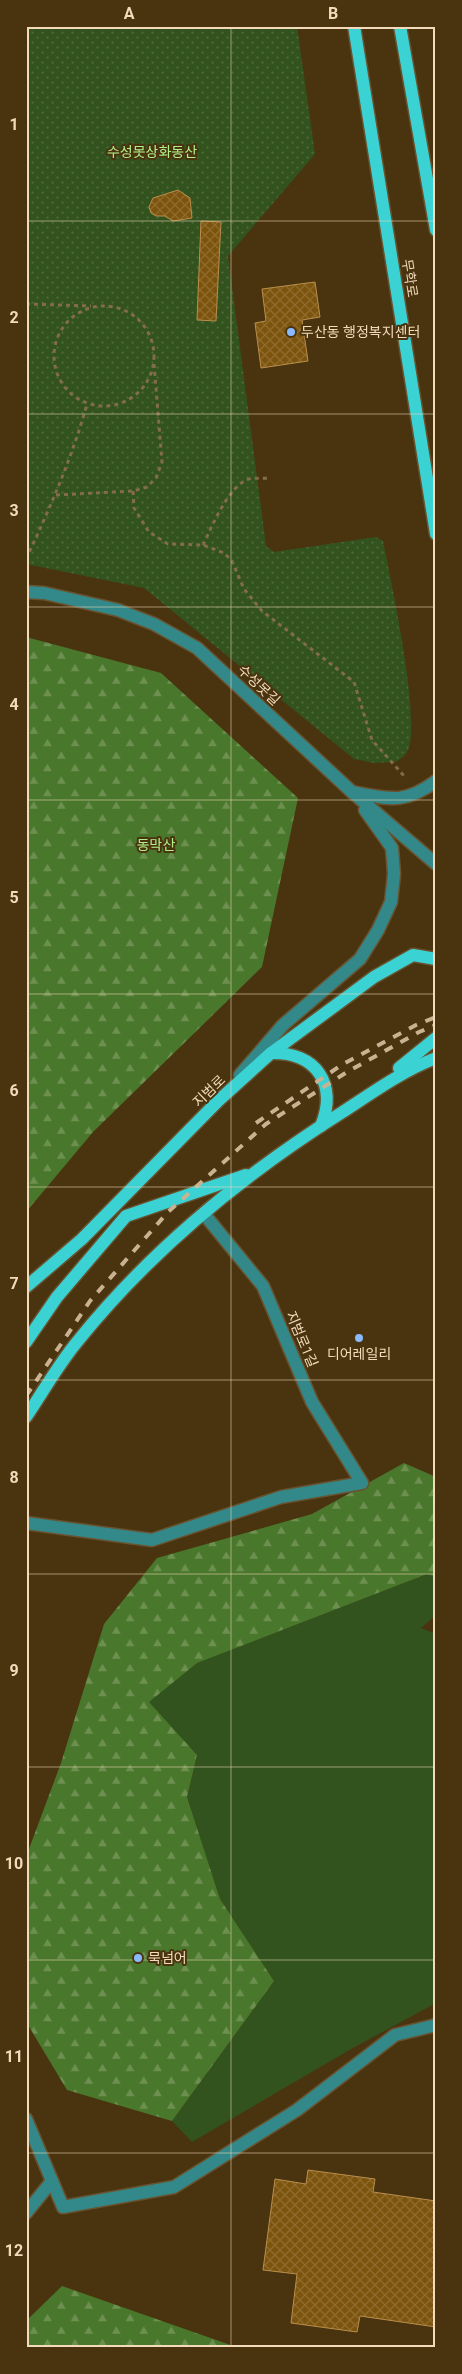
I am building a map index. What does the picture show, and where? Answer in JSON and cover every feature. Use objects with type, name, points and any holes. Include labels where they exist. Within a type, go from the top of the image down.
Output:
[{"type":"main road","name":"무학로","points":[[354,26],[436,534]]},
{"type":"main road","points":[[400,26],[436,230]]},
{"type":"main road","name":"지범로","points":[[26,1287],[82,1239],[218,1101],[271,1053],[374,976],[413,954],[436,959]]},
{"type":"main road","points":[[355,1104],[436,1038]]},
{"type":"main road","points":[[271,1053],[285,1053],[298,1056],[310,1063],[320,1073],[326,1085],[328,1099],[327,1113],[321,1126]]},
{"type":"main road","points":[[26,1417],[77,1342],[156,1255],[256,1171],[321,1126],[415,1066],[436,1058]]},
{"type":"main road","points":[[415,1066],[436,1064]]},
{"type":"main road","points":[[26,1342],[57,1297],[126,1216],[256,1171]]},
{"type":"street","name":"수성못길","points":[[26,592],[44,593],[118,610],[154,624],[197,648],[352,792],[436,864]]},
{"type":"street","points":[[352,792],[395,800],[420,793],[436,781]]},
{"type":"street","points":[[218,1101],[283,1025],[360,959],[378,930],[390,902],[394,874],[392,848],[352,792]]},
{"type":"street","name":"지범로1길","points":[[26,1523],[152,1540],[281,1497],[362,1483],[312,1402],[263,1286],[204,1214]]},
{"type":"street","points":[[26,2119],[64,2207],[174,2187],[297,2110],[395,2035],[436,2025]]},
{"type":"street","points":[[26,2213],[52,2181]]},
{"type":"path","points":[[26,304],[118,308],[138,320],[148,332],[154,354],[162,462],[156,478],[147,487],[133,491],[56,495]]},
{"type":"path","points":[[95,307],[76,314],[66,323],[58,335],[54,348],[54,362],[61,382],[69,393],[87,404],[111,406],[133,397],[149,378],[154,354]]},
{"type":"path","points":[[26,559],[56,495],[76,443],[87,404]]},
{"type":"path","points":[[203,545],[223,506],[238,487],[247,479],[269,478]]},
{"type":"path","points":[[133,491],[134,508],[149,532],[168,544],[203,545],[224,553],[232,561],[244,588],[262,611],[354,682],[372,740],[405,777]]},
{"type":"green space","name":"수성못상화동산","points":[[26,26],[297,26],[315,154],[228,256],[266,546],[274,552],[376,537],[383,541],[404,650],[411,713],[411,737],[407,752],[396,762],[374,763],[354,759],[144,588],[26,564]]},
{"type":"green space","name":"동막산","points":[[26,637],[161,673],[298,798],[262,967],[93,1132],[26,1212]]},
{"type":"green space","points":[[404,1463],[436,1477],[436,1577],[427,1574],[197,1663],[149,1702],[197,1755],[187,1797],[220,1899],[274,1981],[172,2121],[67,2090],[28,2025],[26,1857],[61,1763],[104,1624],[157,1558],[312,1514]]},
{"type":"green space","points":[[427,1574],[436,1577],[436,1615],[421,1628],[436,1634],[436,2003],[353,2048],[192,2142],[172,2121],[274,1981],[220,1899],[187,1797],[197,1755],[148,1702],[196,1663]]},
{"type":"green space","points":[[62,2286],[239,2348],[26,2348],[26,2321]]},
{"type":"building","points":[[178,190],[190,198],[192,218],[173,221],[165,216],[156,216],[151,213],[149,207],[153,198]]},
{"type":"building","points":[[201,221],[221,222],[216,321],[197,320]]},
{"type":"building","points":[[315,282],[320,317],[302,320],[308,361],[261,368],[255,323],[266,321],[262,289]]},
{"type":"building","points":[[308,2170],[375,2179],[373,2192],[436,2201],[436,2327],[360,2316],[357,2332],[291,2323],[297,2274],[263,2270],[275,2179],[306,2184]]},
{"type":"railway","points":[[256,1123],[343,1064],[416,1025],[436,1017]]},
{"type":"railway","points":[[26,1396],[90,1301],[168,1212],[266,1124],[347,1072],[419,1032],[436,1025]]},
{"type":"place","name":"두산동 행정복지센터","points":[[291,332]]},
{"type":"place","name":"디어레일리","points":[[359,1338]]},
{"type":"place","name":"묵넘어","points":[[138,1958]]}]
